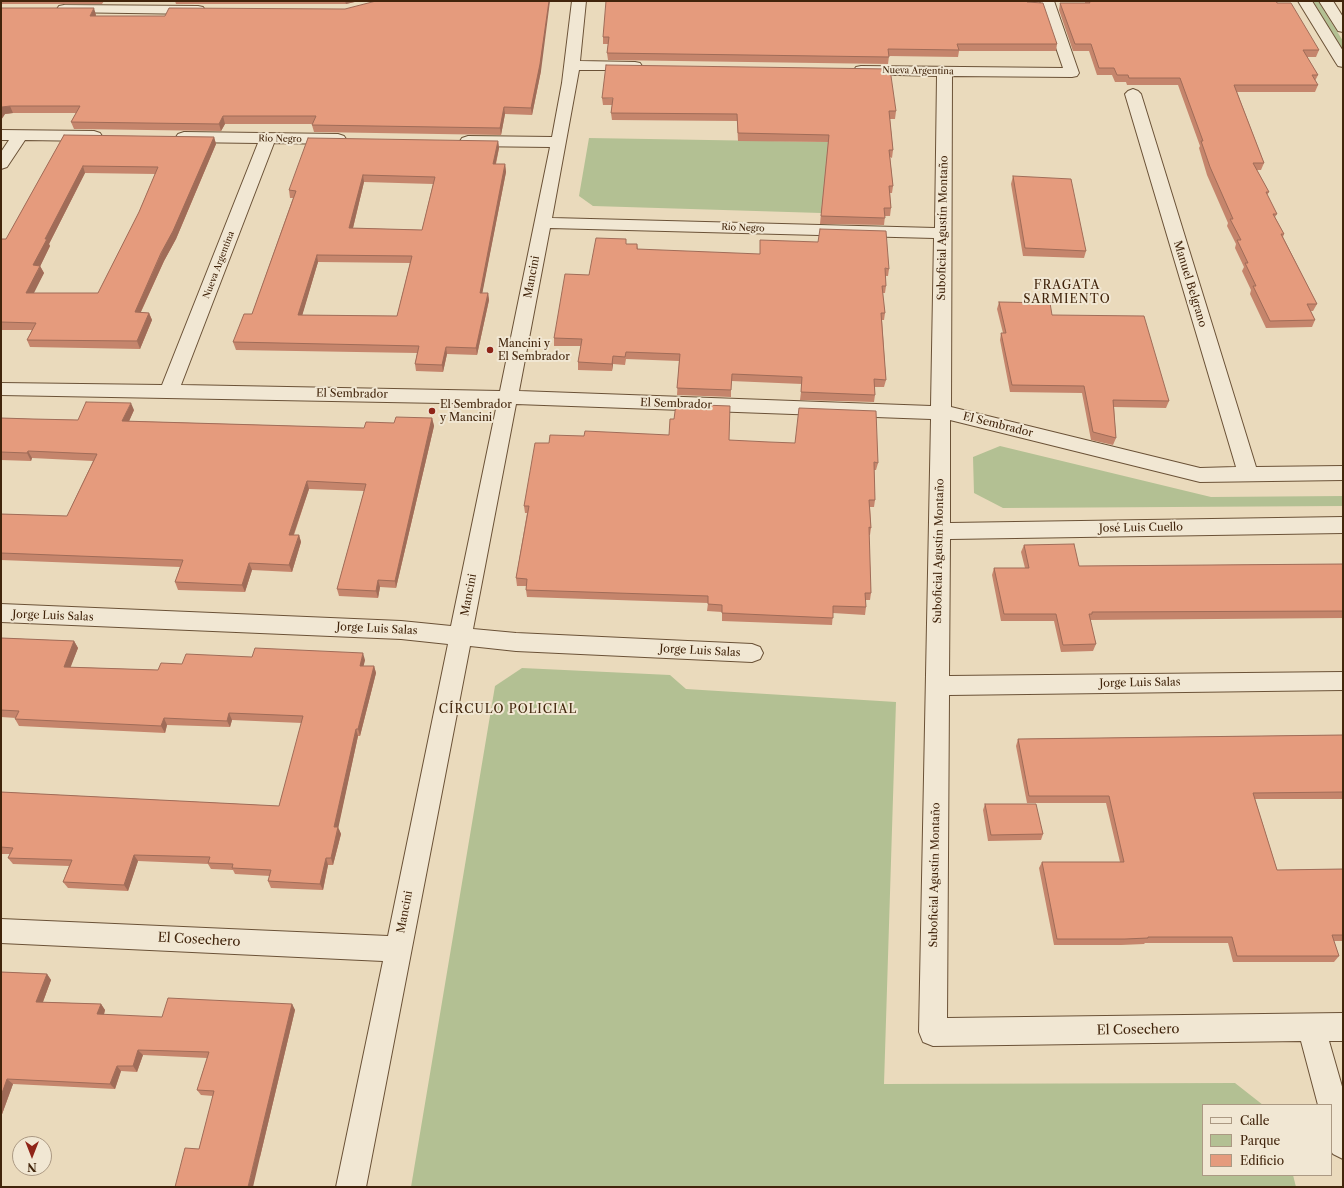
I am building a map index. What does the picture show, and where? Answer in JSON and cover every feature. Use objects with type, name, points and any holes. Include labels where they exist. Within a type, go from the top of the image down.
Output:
[{"type":"street","name":"Mancini","points":[[350,1187],[559,142],[572,65],[579,1]]},
{"type":"street","name":"Nueva Argentina","points":[[850,69],[1072,73],[1047,1]]},
{"type":"street","points":[[1305,1],[1343,63]]},
{"type":"street","points":[[1326,1],[1343,28]]},
{"type":"street","points":[[48,9],[212,10]]},
{"type":"street","points":[[572,65],[651,66]]},
{"type":"street","name":"Suboficial Agustín Montaño","points":[[933,1032],[945,71]]},
{"type":"street","name":"Manuel Belgrano","points":[[1133,94],[1248,474]]},
{"type":"street","points":[[1,135],[106,136]]},
{"type":"street","points":[[1,164],[20,135]]},
{"type":"street","name":"Río Negro","points":[[168,137],[355,140]]},
{"type":"street","name":"Nueva Argentina","points":[[169,391],[268,138]]},
{"type":"street","points":[[449,141],[559,142]]},
{"type":"street","name":"Río Negro","points":[[543,223],[942,233]]},
{"type":"street","name":"El Sembrador","points":[[1,389],[435,395],[941,413],[956,415],[1200,474],[1343,473]]},
{"type":"street","name":"José Luis Cuello","points":[[939,531],[1343,525]]},
{"type":"street","name":"Jorge Luis Salas","points":[[1,614],[401,630],[516,642],[752,653]]},
{"type":"street","name":"Jorge Luis Salas","points":[[937,686],[1343,681]]},
{"type":"street","name":"El Cosechero","points":[[1,931],[398,949]]},
{"type":"street","name":"El Cosechero","points":[[933,1032],[1343,1027]]},
{"type":"street","points":[[1312,1028],[1343,1144]]},
{"type":"green space","points":[[1313,1],[1318,1],[1343,41],[1343,50]]},
{"type":"green space","points":[[589,138],[828,142],[821,213],[593,206],[579,196]]},
{"type":"green space","points":[[1000,446],[1211,497],[1343,496],[1343,506],[1003,508],[974,493],[973,457]]},
{"type":"green space","points":[[522,668],[670,675],[686,689],[896,702],[884,1084],[1235,1083],[1262,1104],[1202,1104],[1202,1176],[1293,1176],[1296,1187],[411,1187],[495,686]]},
{"type":"building","points":[[376,1],[549,1],[540,64],[531,108],[504,107],[500,128],[312,125],[316,116],[223,116],[219,124],[71,122],[80,106],[10,106],[2,107],[1,109],[1,8],[94,8],[90,16],[165,16],[169,8],[345,9]]},
{"type":"building","points":[[606,1],[1026,1],[1043,3],[1057,44],[957,44],[959,50],[888,49],[889,57],[607,53],[609,37],[603,37]]},
{"type":"building","points":[[1089,1],[1276,1],[1277,3],[1291,3],[1319,50],[1303,50],[1318,75],[1312,75],[1318,85],[1234,85],[1264,163],[1253,163],[1269,192],[1266,192],[1277,214],[1273,214],[1284,234],[1281,234],[1317,304],[1307,304],[1315,320],[1270,321],[1253,286],[1256,286],[1245,263],[1248,263],[1237,240],[1241,240],[1230,219],[1233,219],[1210,167],[1201,141],[1203,141],[1180,78],[1129,78],[1128,75],[1117,75],[1114,68],[1099,68],[1091,44],[1075,44],[1060,3],[1090,3]]},
{"type":"building","points":[[606,65],[890,69],[896,111],[889,111],[893,150],[889,150],[893,186],[889,186],[891,208],[884,208],[885,218],[821,216],[829,135],[738,133],[737,114],[611,113],[613,98],[602,98]]},
{"type":"building","points":[[64,135],[214,137],[173,231],[161,253],[135,312],[149,313],[137,341],[27,340],[36,323],[1,322],[1,239],[6,239]],"holes":[[[83,166],[158,167],[139,212],[98,293],[26,293],[40,266],[33,265]]]},
{"type":"building","points":[[308,138],[498,141],[493,164],[505,164],[480,293],[488,293],[476,348],[446,347],[442,365],[415,364],[419,346],[233,342],[244,314],[252,314],[296,191],[289,190]],"holes":[[[363,175],[435,177],[422,230],[349,228]],[[317,255],[412,256],[397,316],[298,315]]]},
{"type":"building","points":[[1013,176],[1071,179],[1086,251],[1025,248]]},
{"type":"building","points":[[820,229],[886,231],[889,269],[885,268],[886,286],[882,286],[885,313],[881,313],[886,380],[874,379],[875,395],[801,392],[802,377],[732,374],[731,390],[677,388],[680,354],[626,352],[625,357],[613,356],[612,364],[578,362],[582,339],[554,338],[565,274],[589,275],[596,238],[626,239],[626,244],[637,244],[637,249],[760,254],[760,240],[818,242]]},
{"type":"building","points":[[999,302],[1050,303],[1052,315],[1144,316],[1169,401],[1113,400],[1116,438],[1093,432],[1084,386],[1012,385],[1001,333],[1006,333]]},
{"type":"building","points":[[86,402],[131,403],[122,421],[364,428],[366,422],[394,423],[396,417],[432,418],[395,581],[378,580],[376,591],[337,589],[366,484],[307,481],[289,535],[299,535],[289,565],[249,563],[242,585],[175,582],[183,560],[1,553],[1,514],[67,516],[97,454],[28,451],[27,453],[1,452],[1,418],[78,420]]},
{"type":"building","points":[[676,404],[730,406],[729,440],[795,443],[799,408],[876,411],[878,463],[874,462],[875,500],[869,500],[871,528],[869,527],[871,593],[865,593],[866,607],[833,606],[833,618],[722,613],[722,605],[708,604],[708,596],[526,590],[527,579],[516,578],[529,506],[524,506],[535,443],[549,443],[550,435],[584,436],[585,431],[669,435],[670,419],[674,419]]},
{"type":"building","points":[[1074,544],[1079,566],[1343,564],[1343,611],[1092,612],[1092,614],[1089,614],[1096,644],[1063,645],[1056,614],[1004,614],[994,568],[1029,568],[1024,545]]},
{"type":"building","points":[[1,638],[74,641],[64,667],[158,670],[161,663],[182,664],[186,654],[252,657],[255,648],[363,653],[360,666],[374,666],[358,729],[356,729],[334,827],[338,827],[331,858],[326,858],[320,884],[268,881],[271,870],[232,868],[233,864],[208,863],[210,857],[134,855],[124,885],[63,882],[72,860],[8,858],[13,848],[1,847],[1,792],[279,806],[303,716],[229,713],[227,721],[164,718],[161,726],[15,719],[19,711],[1,710]]},
{"type":"building","points":[[1343,735],[1343,792],[1253,793],[1277,870],[1343,869],[1343,935],[1332,935],[1339,956],[1237,956],[1232,937],[1057,939],[1042,862],[1124,862],[1109,796],[1029,796],[1018,739]]},
{"type":"building","points":[[985,804],[1036,804],[1043,834],[991,835]]},
{"type":"building","points":[[1,972],[47,974],[36,1002],[101,1004],[97,1014],[162,1017],[168,998],[292,1004],[248,1187],[175,1187],[185,1148],[199,1149],[214,1091],[197,1090],[209,1052],[138,1050],[133,1066],[117,1066],[110,1084],[7,1079],[1,1096]]},
{"type":"place","name":"Mancini y El Sembrador","points":[[490,350]]},
{"type":"place","name":"El Sembrador y Mancini","points":[[432,411]]},
{"type":"district","name":"FRAGATA SARMIENTO","points":[[1067,293]]},
{"type":"district","name":"CÍRCULO POLICIAL","points":[[508,710]]}]
